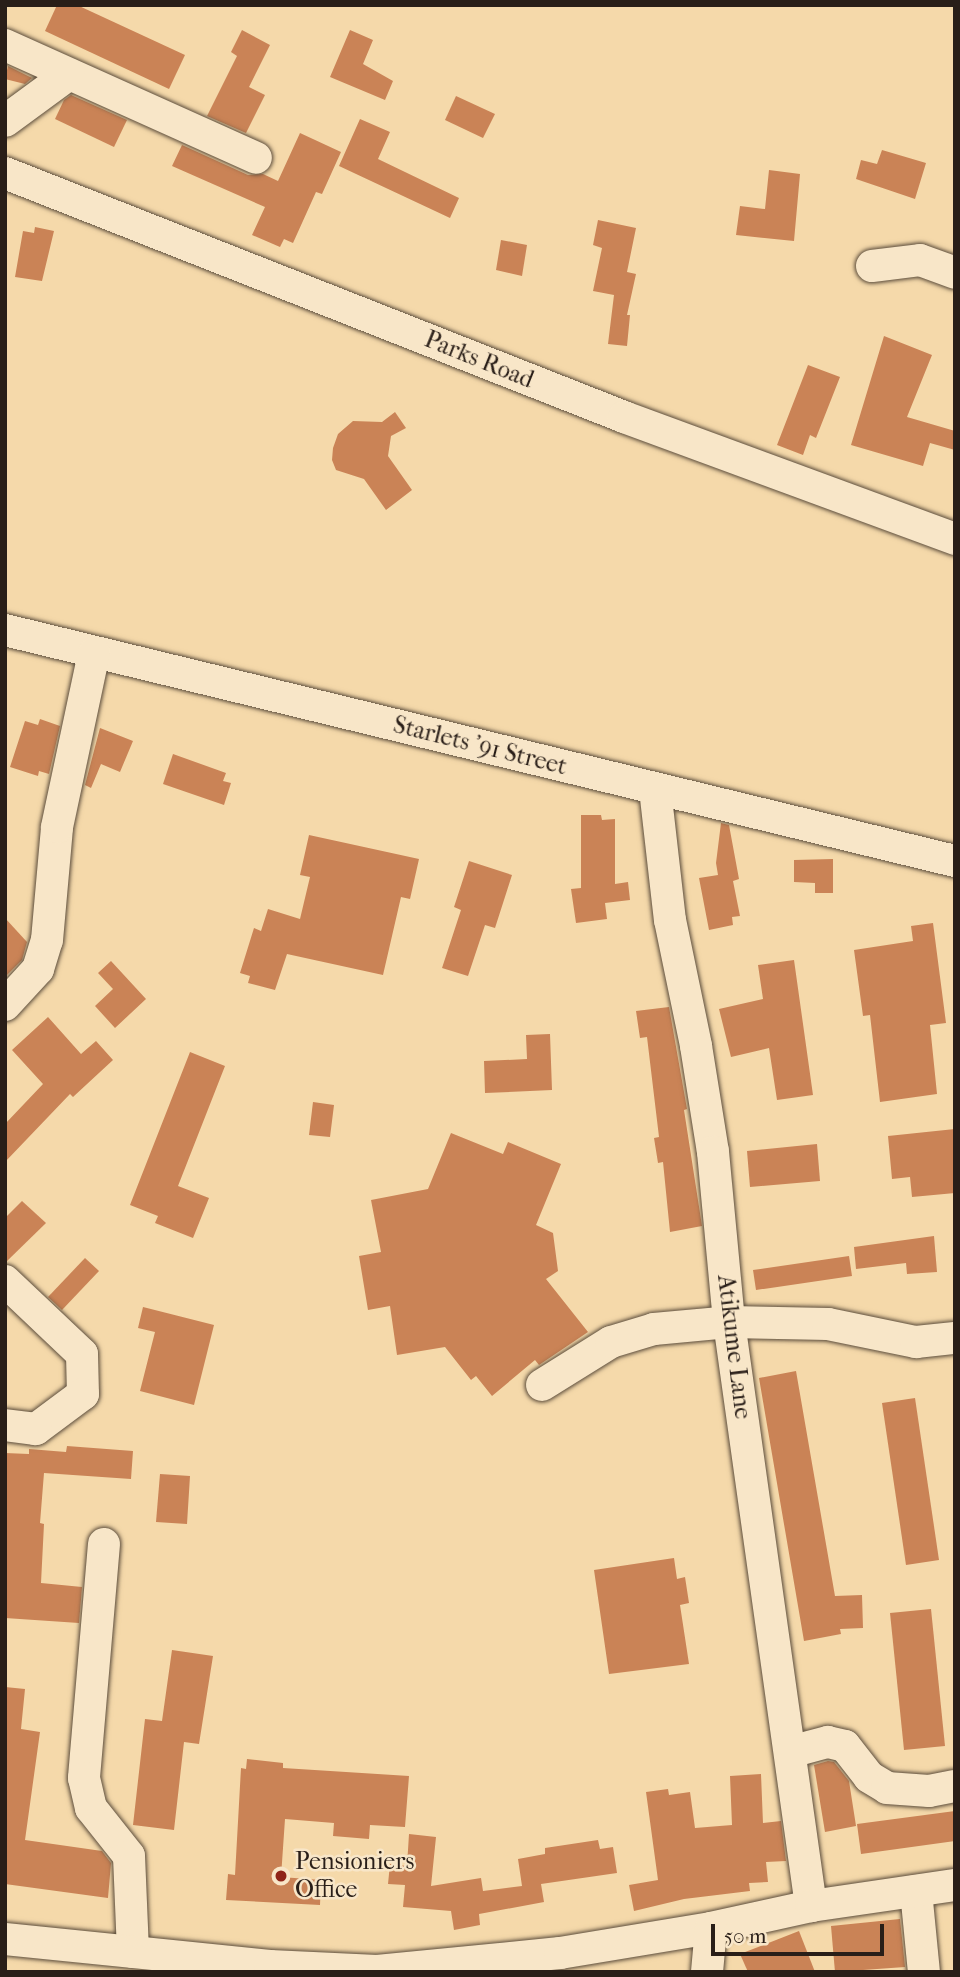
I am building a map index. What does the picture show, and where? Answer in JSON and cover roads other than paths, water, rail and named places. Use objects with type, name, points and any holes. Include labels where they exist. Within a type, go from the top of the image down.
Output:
[{"type":"street","points":[[5,45],[256,158]]},
{"type":"street","points":[[5,121],[69,74]]},
{"type":"street","name":"Parks Road","points":[[5,173],[624,417],[955,539]]},
{"type":"street","points":[[872,266],[920,260],[955,273]]},
{"type":"street","name":"Starlets '91 Street","points":[[5,630],[955,861]]},
{"type":"street","points":[[5,1004],[38,969],[47,940],[57,827],[94,653]]},
{"type":"street","name":"Atikume Lane","points":[[655,789],[670,920],[696,1046],[713,1152],[729,1322],[811,1906]]},
{"type":"street","points":[[5,1281],[82,1354],[83,1394],[36,1429],[5,1425]]},
{"type":"street","points":[[542,1385],[611,1342],[654,1329],[729,1322],[828,1324],[916,1342],[955,1338]]},
{"type":"street","points":[[104,1544],[89,1691],[85,1778],[91,1808],[104,1820],[129,1856],[133,1952]]},
{"type":"street","points":[[790,1752],[828,1742],[845,1745],[869,1777],[887,1788],[929,1791],[955,1786]]},
{"type":"street","points":[[5,1939],[270,1969],[377,1971],[564,1962],[811,1906],[955,1885]]},
{"type":"street","points":[[916,1891],[924,1972]]},
{"type":"street","points":[[707,1972],[711,1928]]},
{"type":"place","name":"Pensioniers Office","points":[[281,1876]]}]
